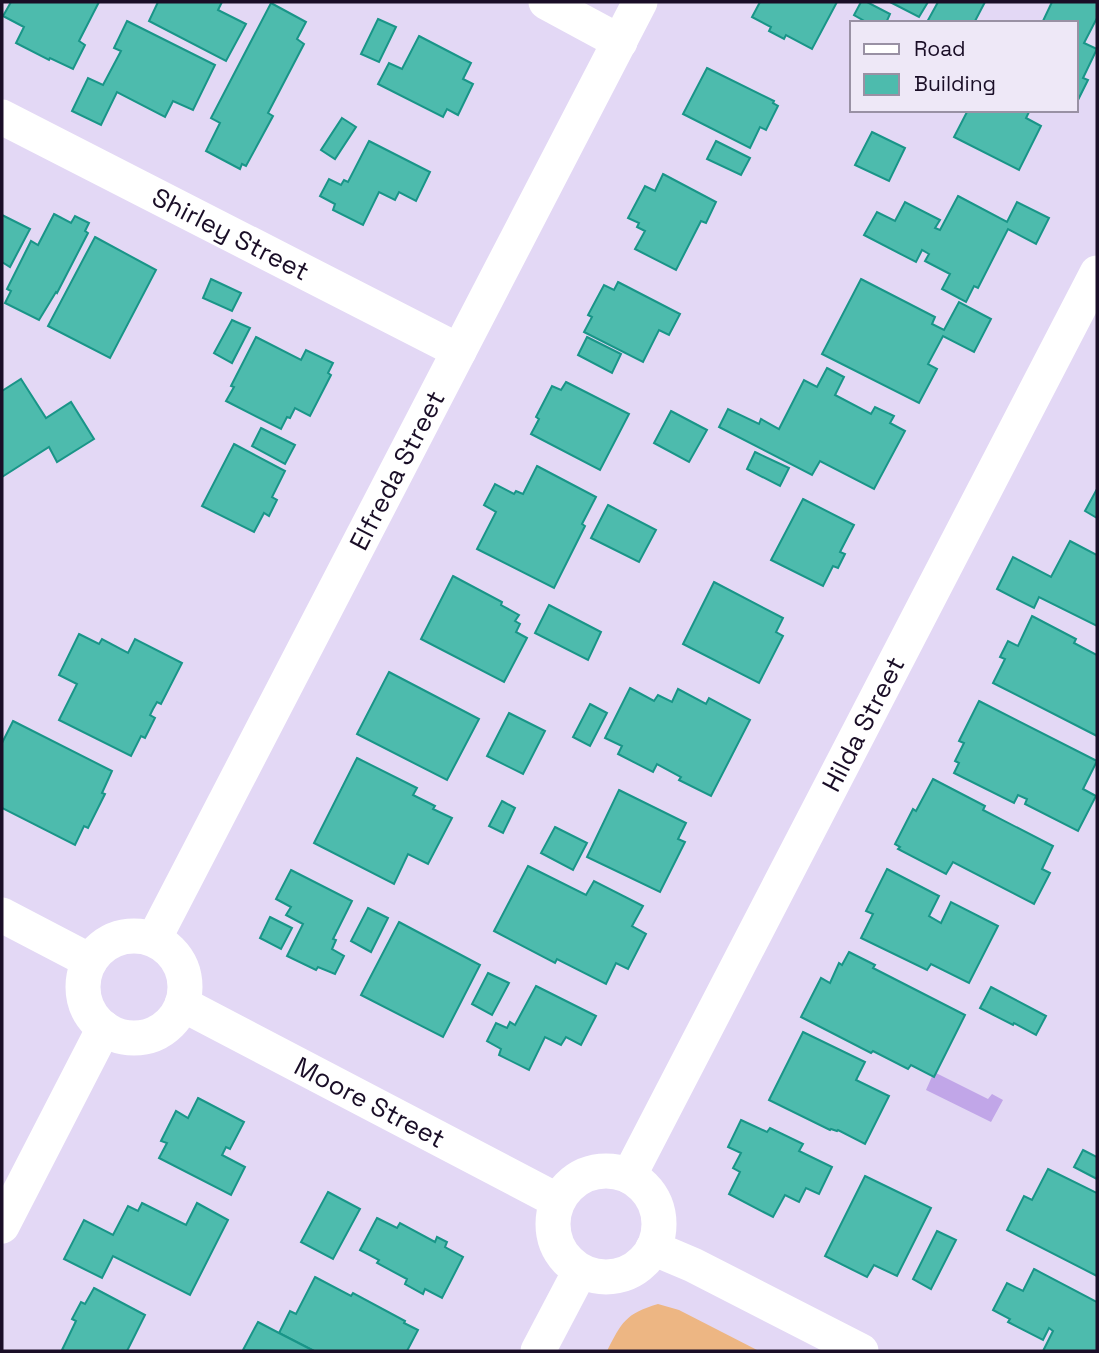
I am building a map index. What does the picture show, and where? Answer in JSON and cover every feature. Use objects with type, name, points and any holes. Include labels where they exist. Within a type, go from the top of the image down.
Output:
[{"type":"street","points":[[546,2],[620,42]]},
{"type":"street","name":"Elfreda Street","points":[[154,940],[640,2]]},
{"type":"street","name":"Shirley Street","points":[[2,117],[459,351]]},
{"type":"street","name":"Hilda Street","points":[[629,1176],[1097,272]]},
{"type":"street","points":[[2,915],[90,961]]},
{"type":"street","points":[[125,936],[140,936],[167,947],[184,973],[185,989],[175,1018],[149,1036],[134,1038],[118,1035],[104,1028],[94,1017],[83,990],[90,961],[111,941],[125,936]]},
{"type":"street","name":"Moore Street","points":[[182,1004],[558,1201]]},
{"type":"street","points":[[2,1226],[104,1028]]},
{"type":"street","points":[[613,1171],[629,1176],[643,1185],[653,1199],[659,1232],[653,1248],[643,1262],[629,1272],[613,1277],[580,1271],[558,1248],[554,1233],[558,1201],[567,1188],[581,1177],[596,1172],[613,1171]]},
{"type":"street","points":[[653,1248],[693,1265],[860,1351]]},
{"type":"street","points":[[538,1351],[580,1271]]},
{"type":"shaded area","points":[[934,1072],[988,1099],[992,1094],[1003,1100],[991,1122],[926,1090]]},
{"type":"shaded area","points":[[658,1304],[679,1310],[759,1351],[607,1351],[626,1320],[638,1311]]},
{"type":"building","points":[[11,2],[99,2],[79,41],[85,45],[73,69],[16,43],[24,27],[3,16]]},
{"type":"building","points":[[158,2],[222,2],[218,10],[246,24],[226,61],[149,21]]},
{"type":"building","points":[[760,2],[837,2],[812,49],[786,35],[784,39],[769,31],[771,27],[752,17]]},
{"type":"building","points":[[861,2],[867,2],[890,14],[887,21],[864,21],[854,15]]},
{"type":"building","points":[[890,2],[928,2],[919,17]]},
{"type":"building","points":[[938,2],[985,2],[975,21],[928,21]]},
{"type":"building","points":[[1052,2],[1097,2],[1097,18],[1084,43],[1097,49],[1083,78],[1088,80],[1078,100],[1078,21],[1043,21]]},
{"type":"building","points":[[271,3],[306,22],[297,39],[304,44],[268,113],[273,116],[246,166],[242,164],[240,169],[206,151],[220,123],[211,118]]},
{"type":"building","points":[[378,19],[396,27],[379,62],[361,54]]},
{"type":"building","points":[[127,21],[215,65],[193,110],[173,101],[165,117],[117,92],[101,125],[72,111],[88,78],[103,85],[121,51],[114,48]]},
{"type":"building","points":[[419,36],[471,63],[463,79],[473,84],[458,115],[447,109],[443,117],[378,84],[389,63],[402,69]]},
{"type":"building","points":[[707,68],[774,101],[778,106],[766,130],[760,127],[750,148],[683,114]]},
{"type":"building","points":[[967,112],[1029,112],[1026,118],[1041,126],[1019,170],[954,137]]},
{"type":"building","points":[[342,118],[356,127],[335,159],[321,150]]},
{"type":"building","points":[[872,132],[905,148],[889,181],[855,165]]},
{"type":"building","points":[[369,141],[430,172],[416,201],[399,192],[395,200],[379,192],[363,225],[333,210],[335,204],[320,196],[329,179],[341,185],[344,180],[348,182]]},
{"type":"building","points":[[716,141],[750,158],[741,175],[707,159]]},
{"type":"building","points":[[663,174],[716,202],[706,223],[701,221],[676,270],[635,249],[645,231],[637,227],[639,223],[628,218],[645,186],[655,191]]},
{"type":"building","points":[[958,196],[1007,222],[1017,202],[1049,218],[1036,244],[1008,229],[978,288],[974,286],[966,302],[942,289],[950,274],[925,261],[929,254],[922,250],[916,262],[864,235],[877,212],[895,221],[905,202],[940,220],[935,228],[940,230]]},
{"type":"building","points":[[54,214],[71,223],[75,216],[89,223],[85,231],[88,233],[57,293],[39,320],[5,303],[11,291],[7,289],[31,241],[38,245]]},
{"type":"building","points":[[2,215],[30,229],[10,267],[2,262]]},
{"type":"building","points":[[95,237],[156,270],[110,358],[48,326]]},
{"type":"building","points":[[211,279],[241,293],[232,311],[203,298]]},
{"type":"building","points":[[861,279],[935,317],[932,324],[944,330],[959,302],[991,319],[974,352],[943,336],[928,364],[937,369],[919,403],[822,354]]},
{"type":"building","points":[[618,282],[680,314],[669,335],[659,330],[643,362],[584,332],[592,317],[588,315],[604,285],[614,290]]},
{"type":"building","points":[[232,320],[250,328],[232,363],[214,353]]},
{"type":"building","points":[[256,337],[301,360],[306,350],[333,363],[328,373],[331,375],[310,416],[295,408],[281,429],[226,401]]},
{"type":"building","points":[[587,337],[621,354],[612,373],[578,355]]},
{"type":"building","points":[[827,368],[844,377],[835,395],[871,414],[875,407],[894,416],[890,423],[905,431],[874,489],[820,461],[812,475],[719,427],[728,409],[759,424],[761,419],[779,429],[804,380],[817,387]]},
{"type":"building","points":[[21,379],[46,418],[71,402],[94,439],[57,462],[49,447],[2,477],[2,391]]},
{"type":"building","points":[[566,382],[629,414],[600,470],[531,434],[539,419],[536,417],[552,386],[561,390]]},
{"type":"building","points":[[671,411],[707,430],[689,462],[654,443]]},
{"type":"building","points":[[261,428],[295,445],[285,464],[252,446]]},
{"type":"building","points":[[234,444],[285,471],[272,497],[277,500],[269,516],[264,513],[254,532],[202,506]]},
{"type":"building","points":[[755,452],[789,468],[780,486],[747,469]]},
{"type":"building","points":[[537,466],[596,497],[582,524],[585,526],[554,588],[477,549],[496,512],[484,505],[495,484],[514,494],[516,491],[523,494]]},
{"type":"building","points":[[1097,489],[1097,518],[1085,511]]},
{"type":"building","points":[[803,499],[854,525],[840,552],[845,554],[838,568],[833,566],[823,586],[771,560]]},
{"type":"building","points":[[608,505],[656,530],[639,562],[591,538]]},
{"type":"building","points":[[1070,541],[1097,555],[1097,626],[1039,597],[1034,608],[997,589],[1013,557],[1051,577]]},
{"type":"building","points":[[453,576],[502,602],[501,605],[519,615],[515,621],[520,624],[516,632],[527,638],[504,682],[421,639]]},
{"type":"building","points":[[714,582],[783,618],[776,632],[783,636],[759,683],[683,644]]},
{"type":"building","points":[[549,605],[601,632],[588,660],[535,633]]},
{"type":"building","points":[[1032,616],[1076,639],[1074,643],[1097,655],[1097,736],[993,683],[1005,659],[1000,657],[1008,641],[1018,646]]},
{"type":"building","points":[[79,634],[99,644],[102,639],[128,653],[135,639],[182,663],[161,704],[157,702],[150,715],[155,718],[145,738],[141,736],[131,756],[59,720],[77,684],[59,675]]},
{"type":"building","points":[[389,672],[479,719],[447,780],[357,734]]},
{"type":"building","points":[[630,688],[654,701],[658,695],[672,702],[678,689],[706,704],[709,698],[750,720],[711,796],[679,780],[681,777],[657,764],[653,772],[618,754],[622,746],[605,738]]},
{"type":"building","points":[[979,701],[1097,761],[1083,789],[1096,796],[1078,831],[1025,804],[1027,799],[1018,795],[1014,803],[954,773],[959,763],[955,761],[964,743],[959,741]]},
{"type":"building","points":[[590,704],[607,713],[590,746],[573,737]]},
{"type":"building","points":[[509,713],[545,731],[523,774],[487,756]]},
{"type":"building","points":[[13,721],[112,771],[102,793],[105,794],[88,828],[84,826],[75,845],[2,808],[2,743]]},
{"type":"building","points":[[357,758],[417,788],[413,795],[452,818],[428,864],[408,854],[394,884],[314,843]]},
{"type":"building","points":[[933,779],[985,806],[983,810],[1053,846],[1042,869],[1050,873],[1034,904],[953,862],[946,874],[898,849],[900,847],[895,844],[913,809],[916,811]]},
{"type":"building","points":[[619,790],[686,823],[678,839],[685,842],[660,892],[587,857]]},
{"type":"building","points":[[502,801],[515,808],[503,833],[489,826]]},
{"type":"building","points":[[555,827],[587,843],[573,870],[541,853]]},
{"type":"building","points":[[528,866],[586,895],[594,881],[643,906],[632,926],[646,934],[628,969],[616,963],[606,984],[557,959],[555,963],[494,931]]},
{"type":"building","points":[[887,869],[939,896],[929,916],[941,923],[951,902],[998,926],[969,983],[931,964],[927,970],[861,938],[873,914],[866,911]]},
{"type":"building","points":[[291,870],[352,901],[333,939],[336,940],[332,949],[344,956],[335,974],[318,967],[316,970],[287,956],[303,924],[286,915],[291,907],[276,899]]},
{"type":"building","points":[[368,908],[388,918],[371,952],[351,941]]},
{"type":"building","points":[[270,917],[292,928],[281,949],[260,938]]},
{"type":"building","points":[[399,922],[480,965],[443,1037],[361,995]]},
{"type":"building","points":[[849,952],[875,965],[873,968],[965,1015],[934,1077],[911,1065],[908,1069],[873,1051],[871,1053],[801,1017],[821,978],[830,983],[839,963],[842,965]]},
{"type":"building","points":[[488,973],[509,983],[492,1015],[472,1004]]},
{"type":"building","points":[[536,986],[596,1016],[581,1045],[566,1037],[561,1045],[545,1037],[529,1070],[499,1055],[501,1049],[487,1041],[496,1023],[507,1028],[510,1022],[515,1025]]},
{"type":"building","points":[[991,987],[1046,1016],[1036,1035],[980,1008]]},
{"type":"building","points":[[803,1032],[865,1062],[856,1080],[889,1096],[865,1144],[769,1100]]},
{"type":"building","points":[[198,1098],[244,1122],[230,1149],[226,1147],[222,1155],[245,1167],[231,1195],[159,1158],[167,1143],[161,1141],[176,1111],[188,1118]]},
{"type":"building","points":[[741,1120],[767,1132],[770,1128],[803,1144],[799,1151],[832,1167],[819,1194],[806,1188],[799,1202],[785,1195],[773,1217],[729,1194],[740,1172],[733,1168],[741,1153],[728,1147]]},
{"type":"building","points":[[1083,1150],[1097,1157],[1097,1179],[1074,1167]]},
{"type":"building","points":[[1048,1169],[1097,1193],[1097,1276],[1007,1230],[1024,1196],[1032,1200]]},
{"type":"building","points":[[865,1176],[931,1208],[897,1276],[874,1265],[867,1277],[825,1256]]},
{"type":"building","points":[[328,1192],[360,1209],[333,1259],[301,1242]]},
{"type":"building","points":[[142,1203],[186,1225],[197,1203],[228,1220],[190,1295],[113,1256],[102,1278],[64,1259],[84,1220],[113,1235],[128,1206],[138,1211]]},
{"type":"building","points":[[377,1218],[397,1228],[400,1223],[435,1242],[437,1237],[447,1242],[445,1247],[463,1257],[442,1298],[425,1289],[423,1294],[405,1284],[407,1279],[377,1263],[379,1260],[360,1250]]},
{"type":"building","points":[[937,1231],[956,1240],[931,1289],[913,1279]]},
{"type":"building","points":[[1034,1269],[1097,1302],[1097,1351],[1043,1351],[1053,1331],[1049,1328],[1043,1340],[1008,1322],[1010,1319],[993,1310],[1007,1283],[1023,1291]]},
{"type":"building","points":[[315,1277],[351,1296],[353,1293],[418,1330],[407,1351],[314,1351],[279,1333],[290,1311],[296,1314]]},
{"type":"building","points":[[94,1288],[145,1315],[127,1351],[62,1350],[76,1321],[72,1319],[81,1302],[85,1304]]},
{"type":"building","points":[[258,1322],[279,1333],[314,1351],[243,1350]]}]
